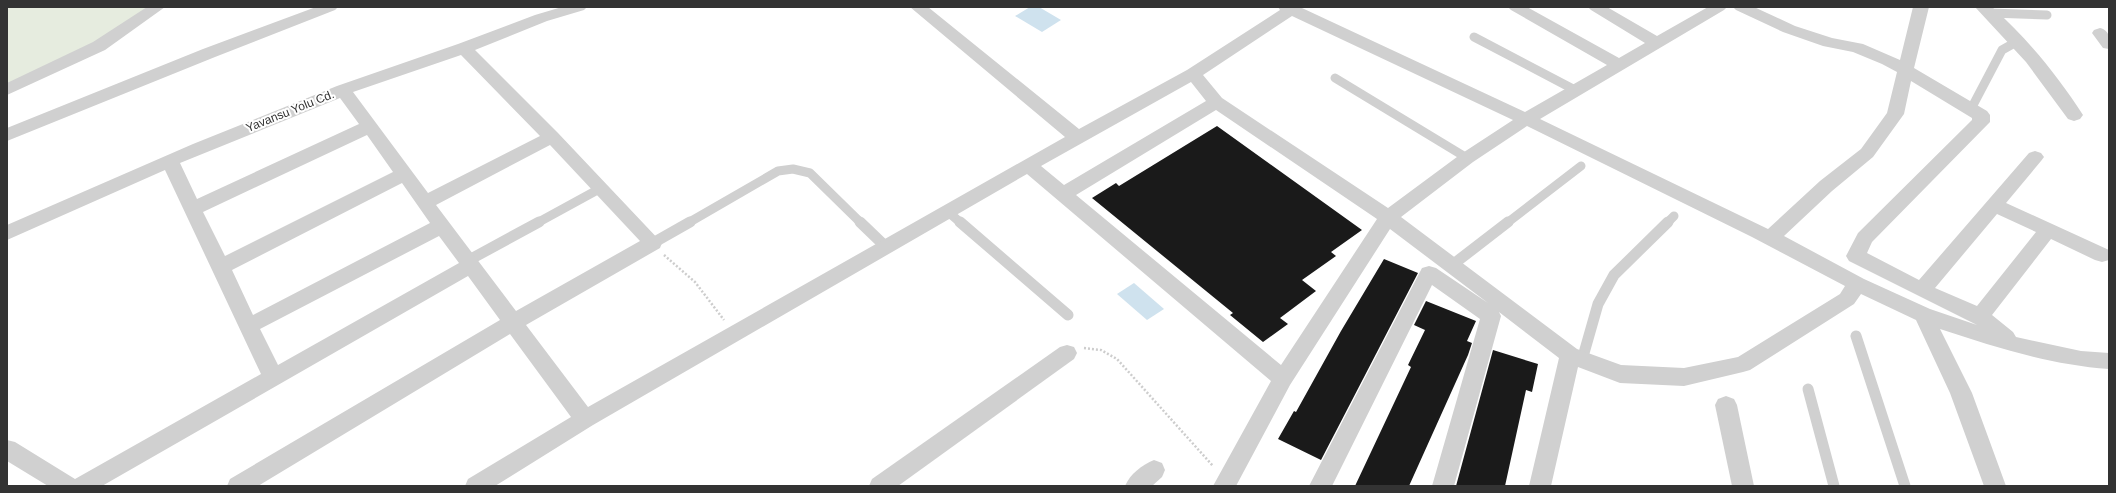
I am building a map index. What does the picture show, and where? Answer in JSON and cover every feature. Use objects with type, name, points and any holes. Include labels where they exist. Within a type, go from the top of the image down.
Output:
[{"type":"street","points":[[7,90],[99,46],[157,7]]},
{"type":"street","points":[[7,135],[209,53],[330,7]]},
{"type":"street","name":"Yavansu Yolu Cd.","points":[[7,233],[170,161],[343,90],[464,48],[541,18],[580,7]]},
{"type":"street","points":[[918,7],[1078,138]]},
{"type":"street","points":[[1516,7],[1620,65]]},
{"type":"street","points":[[1596,7],[1656,43]]},
{"type":"street","points":[[1228,484],[1283,379],[1388,217],[1467,158],[1526,119],[1719,7]]},
{"type":"street","points":[[1741,7],[1789,29],[1870,53],[1888,60],[1981,115],[1981,122],[1865,238],[1856,256],[1922,290],[1980,316],[2013,345]]},
{"type":"street","points":[[1770,238],[1826,186],[1867,153],[1895,114],[1921,7]]},
{"type":"street","points":[[476,486],[585,419],[1028,165],[1193,74],[1291,8],[1526,119],[1770,238],[1857,284],[1923,315],[2013,345],[2081,359],[2109,361]]},
{"type":"street","points":[[1987,10],[2018,41],[2048,76],[2074,115]]},
{"type":"street","points":[[238,486],[512,323],[652,243],[552,137],[464,48]]},
{"type":"street","points":[[1193,74],[1216,102],[1388,217],[1451,266],[1576,358],[1620,374],[1684,377],[1743,364],[1847,298],[1857,284]]},
{"type":"street","points":[[343,90],[470,262],[512,323],[585,419]]},
{"type":"street","points":[[1062,195],[1216,102]]},
{"type":"street","points":[[193,209],[370,126]]},
{"type":"street","points":[[426,202],[552,137]]},
{"type":"street","points":[[1922,290],[2035,157]]},
{"type":"street","points":[[170,161],[273,377]]},
{"type":"street","points":[[1028,165],[1283,379]]},
{"type":"street","points":[[220,267],[405,174]]},
{"type":"street","points":[[1994,204],[2102,255]]},
{"type":"street","points":[[249,326],[443,225]]},
{"type":"street","points":[[1980,316],[2048,230]]},
{"type":"street","points":[[82,486],[470,262]]},
{"type":"street","points":[[1320,486],[1429,273],[1491,316],[1442,486]]},
{"type":"street","points":[[1923,315],[1961,393],[1995,486]]},
{"type":"street","points":[[880,486],[1067,353]]},
{"type":"street","points":[[1540,486],[1576,358]]},
{"type":"street","points":[[1726,405],[1744,486]]},
{"type":"street","points":[[8,448],[67,486]]},
{"type":"street","points":[[1136,486],[1154,470]]},
{"type":"lane","points":[[1987,10],[2047,15]]},
{"type":"lane","points":[[1474,37],[1575,90]]},
{"type":"lane","points":[[1971,109],[2002,50],[2018,41]]},
{"type":"lane","points":[[1335,78],[1467,158]]},
{"type":"lane","points":[[1451,266],[1581,166]]},
{"type":"lane","points":[[652,243],[778,171],[793,169],[810,173],[886,247]]},
{"type":"lane","points":[[470,262],[601,188]]},
{"type":"lane","points":[[947,211],[1068,315]]},
{"type":"lane","points":[[1576,358],[1598,304],[1614,275],[1674,216]]},
{"type":"lane","points":[[1856,336],[1905,486]]},
{"type":"lane","points":[[1808,389],[1834,486]]},
{"type":"path","points":[[652,243],[678,268],[696,282],[734,334]]},
{"type":"path","points":[[1067,353],[1074,350],[1091,348],[1105,352],[1117,359],[1228,484]]},
{"type":"shaded area","points":[[7,7],[163,7],[7,90]]},
{"type":"water","points":[[1030,7],[1039,7],[1061,20],[1042,32],[1015,16]]},
{"type":"water","points":[[1134,283],[1164,309],[1147,320],[1117,294]]},
{"type":"building","points":[[1217,126],[1362,230],[1331,252],[1336,256],[1302,280],[1316,291],[1280,318],[1288,324],[1263,342],[1230,315],[1233,313],[1092,198],[1116,183],[1119,186]]},
{"type":"building","points":[[1384,259],[1418,273],[1321,460],[1278,439],[1294,411],[1296,412],[1341,331]]},
{"type":"building","points":[[1426,301],[1476,321],[1467,341],[1472,343],[1468,355],[1409,486],[1355,486],[1411,367],[1408,365],[1425,330],[1414,325]]},
{"type":"building","points":[[1493,350],[1538,364],[1532,392],[1526,390],[1505,486],[1456,486]]}]
